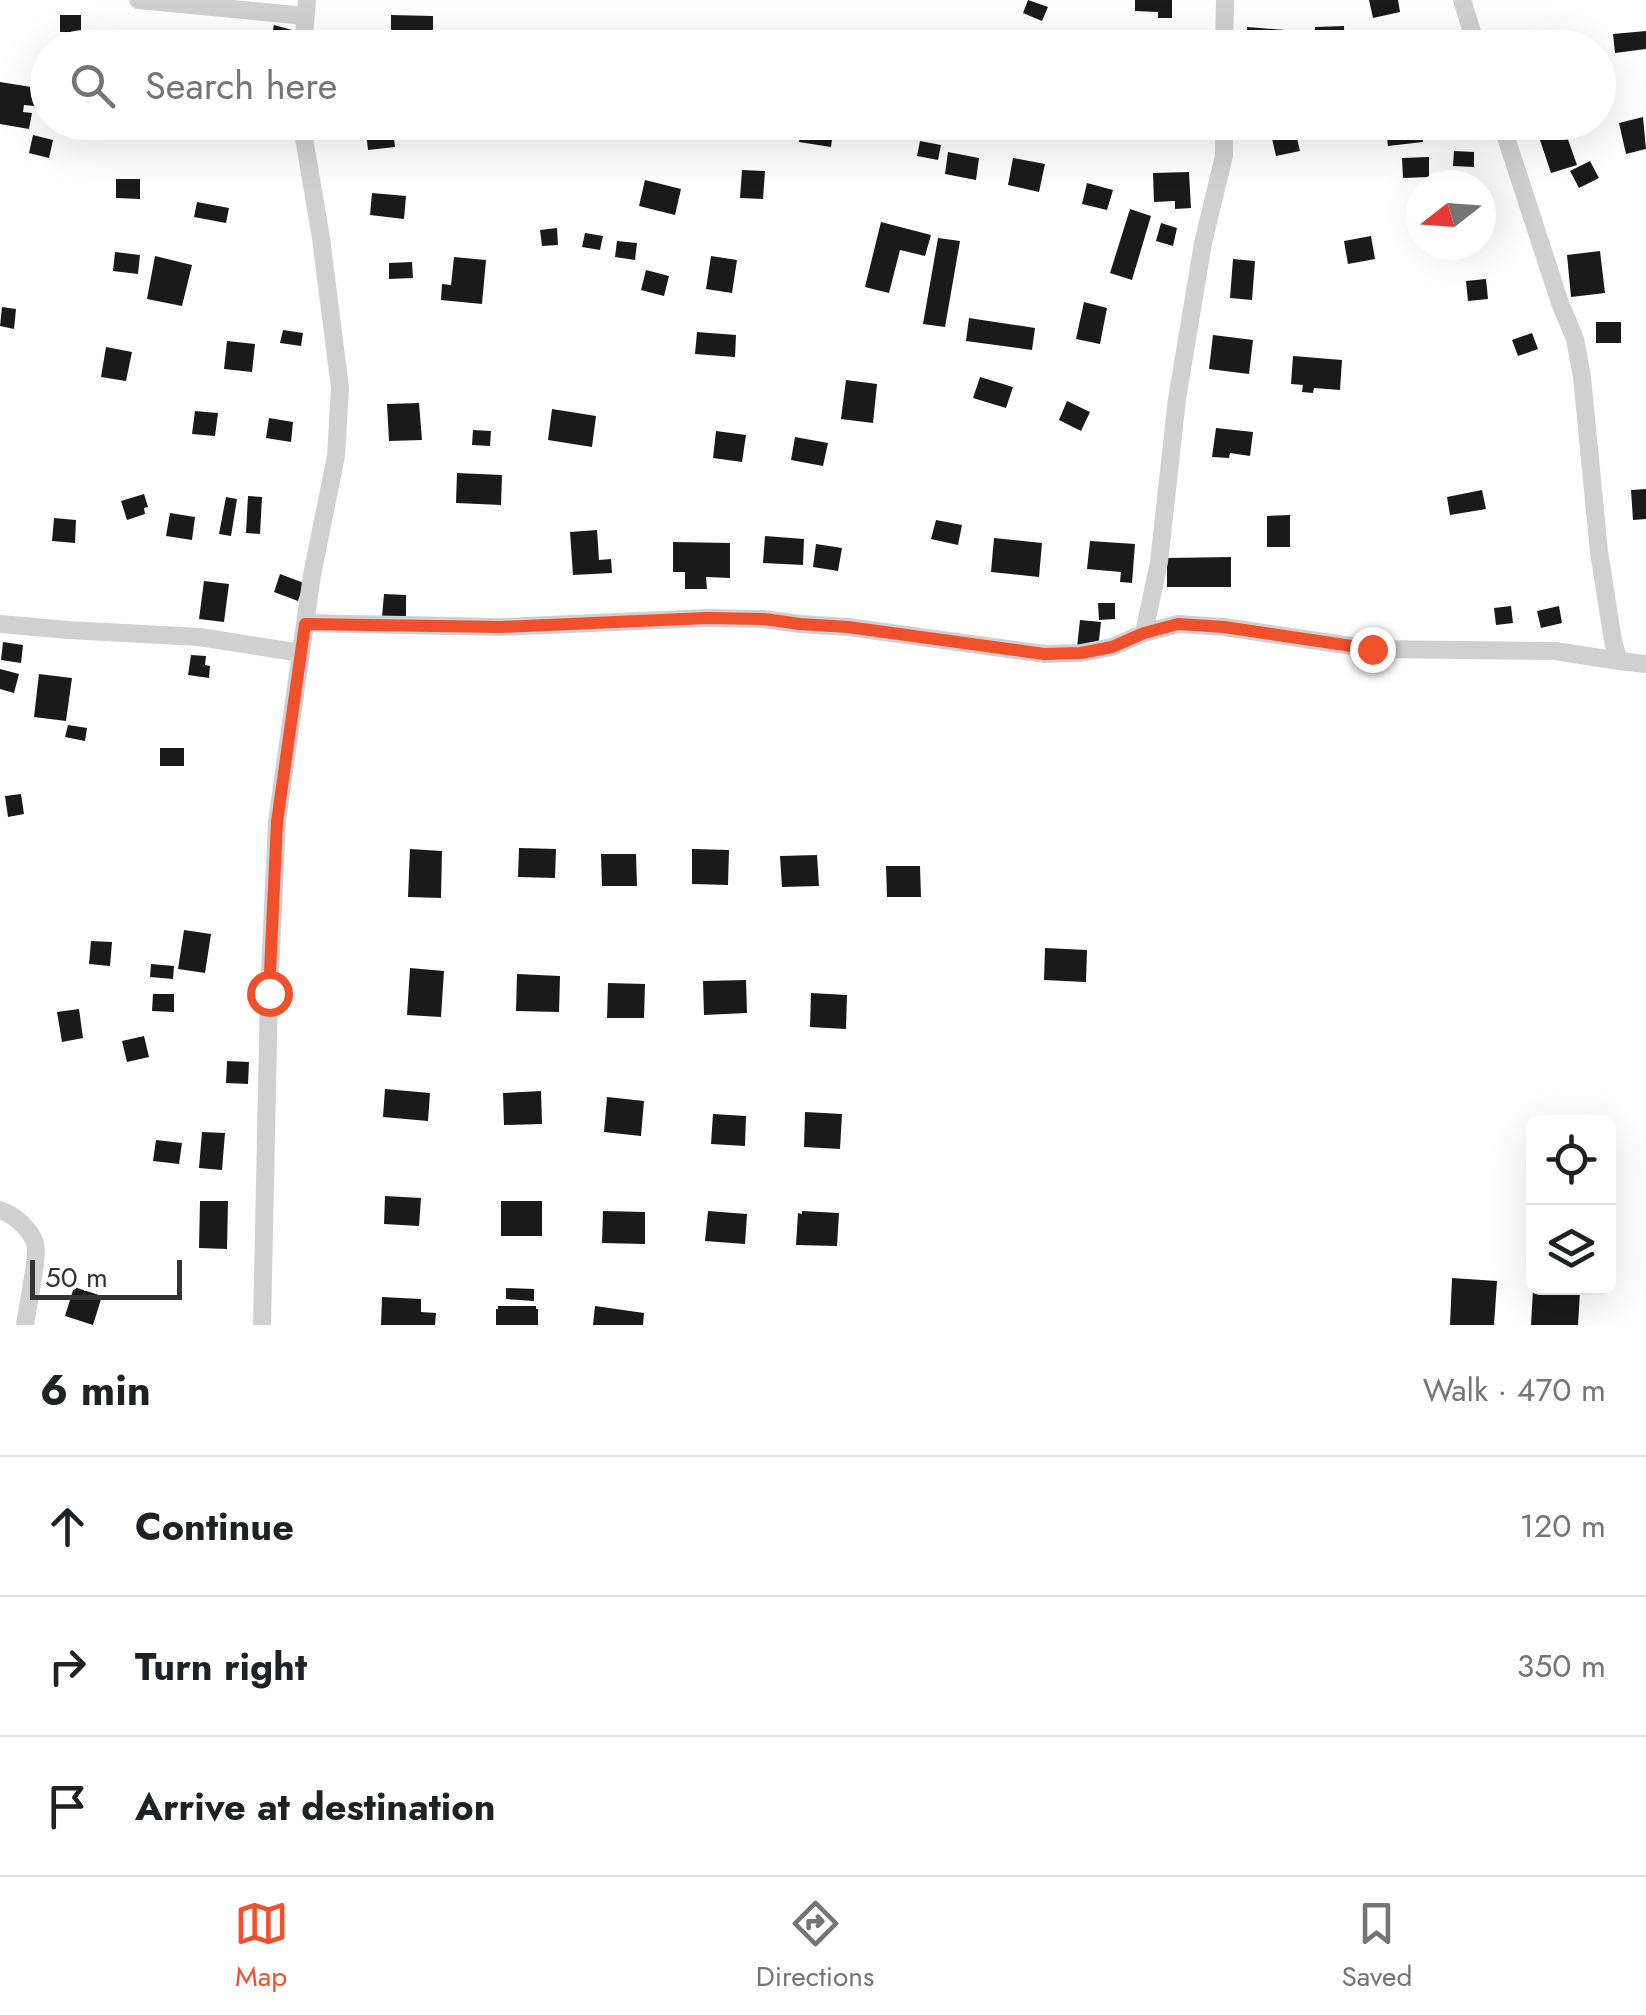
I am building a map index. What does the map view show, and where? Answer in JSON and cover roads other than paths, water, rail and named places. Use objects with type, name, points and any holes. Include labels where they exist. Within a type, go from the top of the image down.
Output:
[{"type":"street","points":[[138,0],[306,8]]},
{"type":"street","points":[[1224,30],[1225,0]]},
{"type":"street","points":[[1462,0],[1471,30]]},
{"type":"street","points":[[262,1325],[277,822],[312,575],[336,456],[340,388],[304,140]]},
{"type":"street","points":[[1144,633],[1159,562],[1177,399],[1224,140]]},
{"type":"street","points":[[1507,140],[1574,339],[1582,377],[1600,552],[1619,660]]},
{"type":"street","points":[[305,624],[501,627],[764,619],[1044,654],[1112,647],[1178,624],[1372,649],[1555,651],[1646,664]]},
{"type":"street","points":[[0,624],[199,637],[301,653]]},
{"type":"street","points":[[0,1210],[28,1230],[37,1248],[24,1325]]}]
